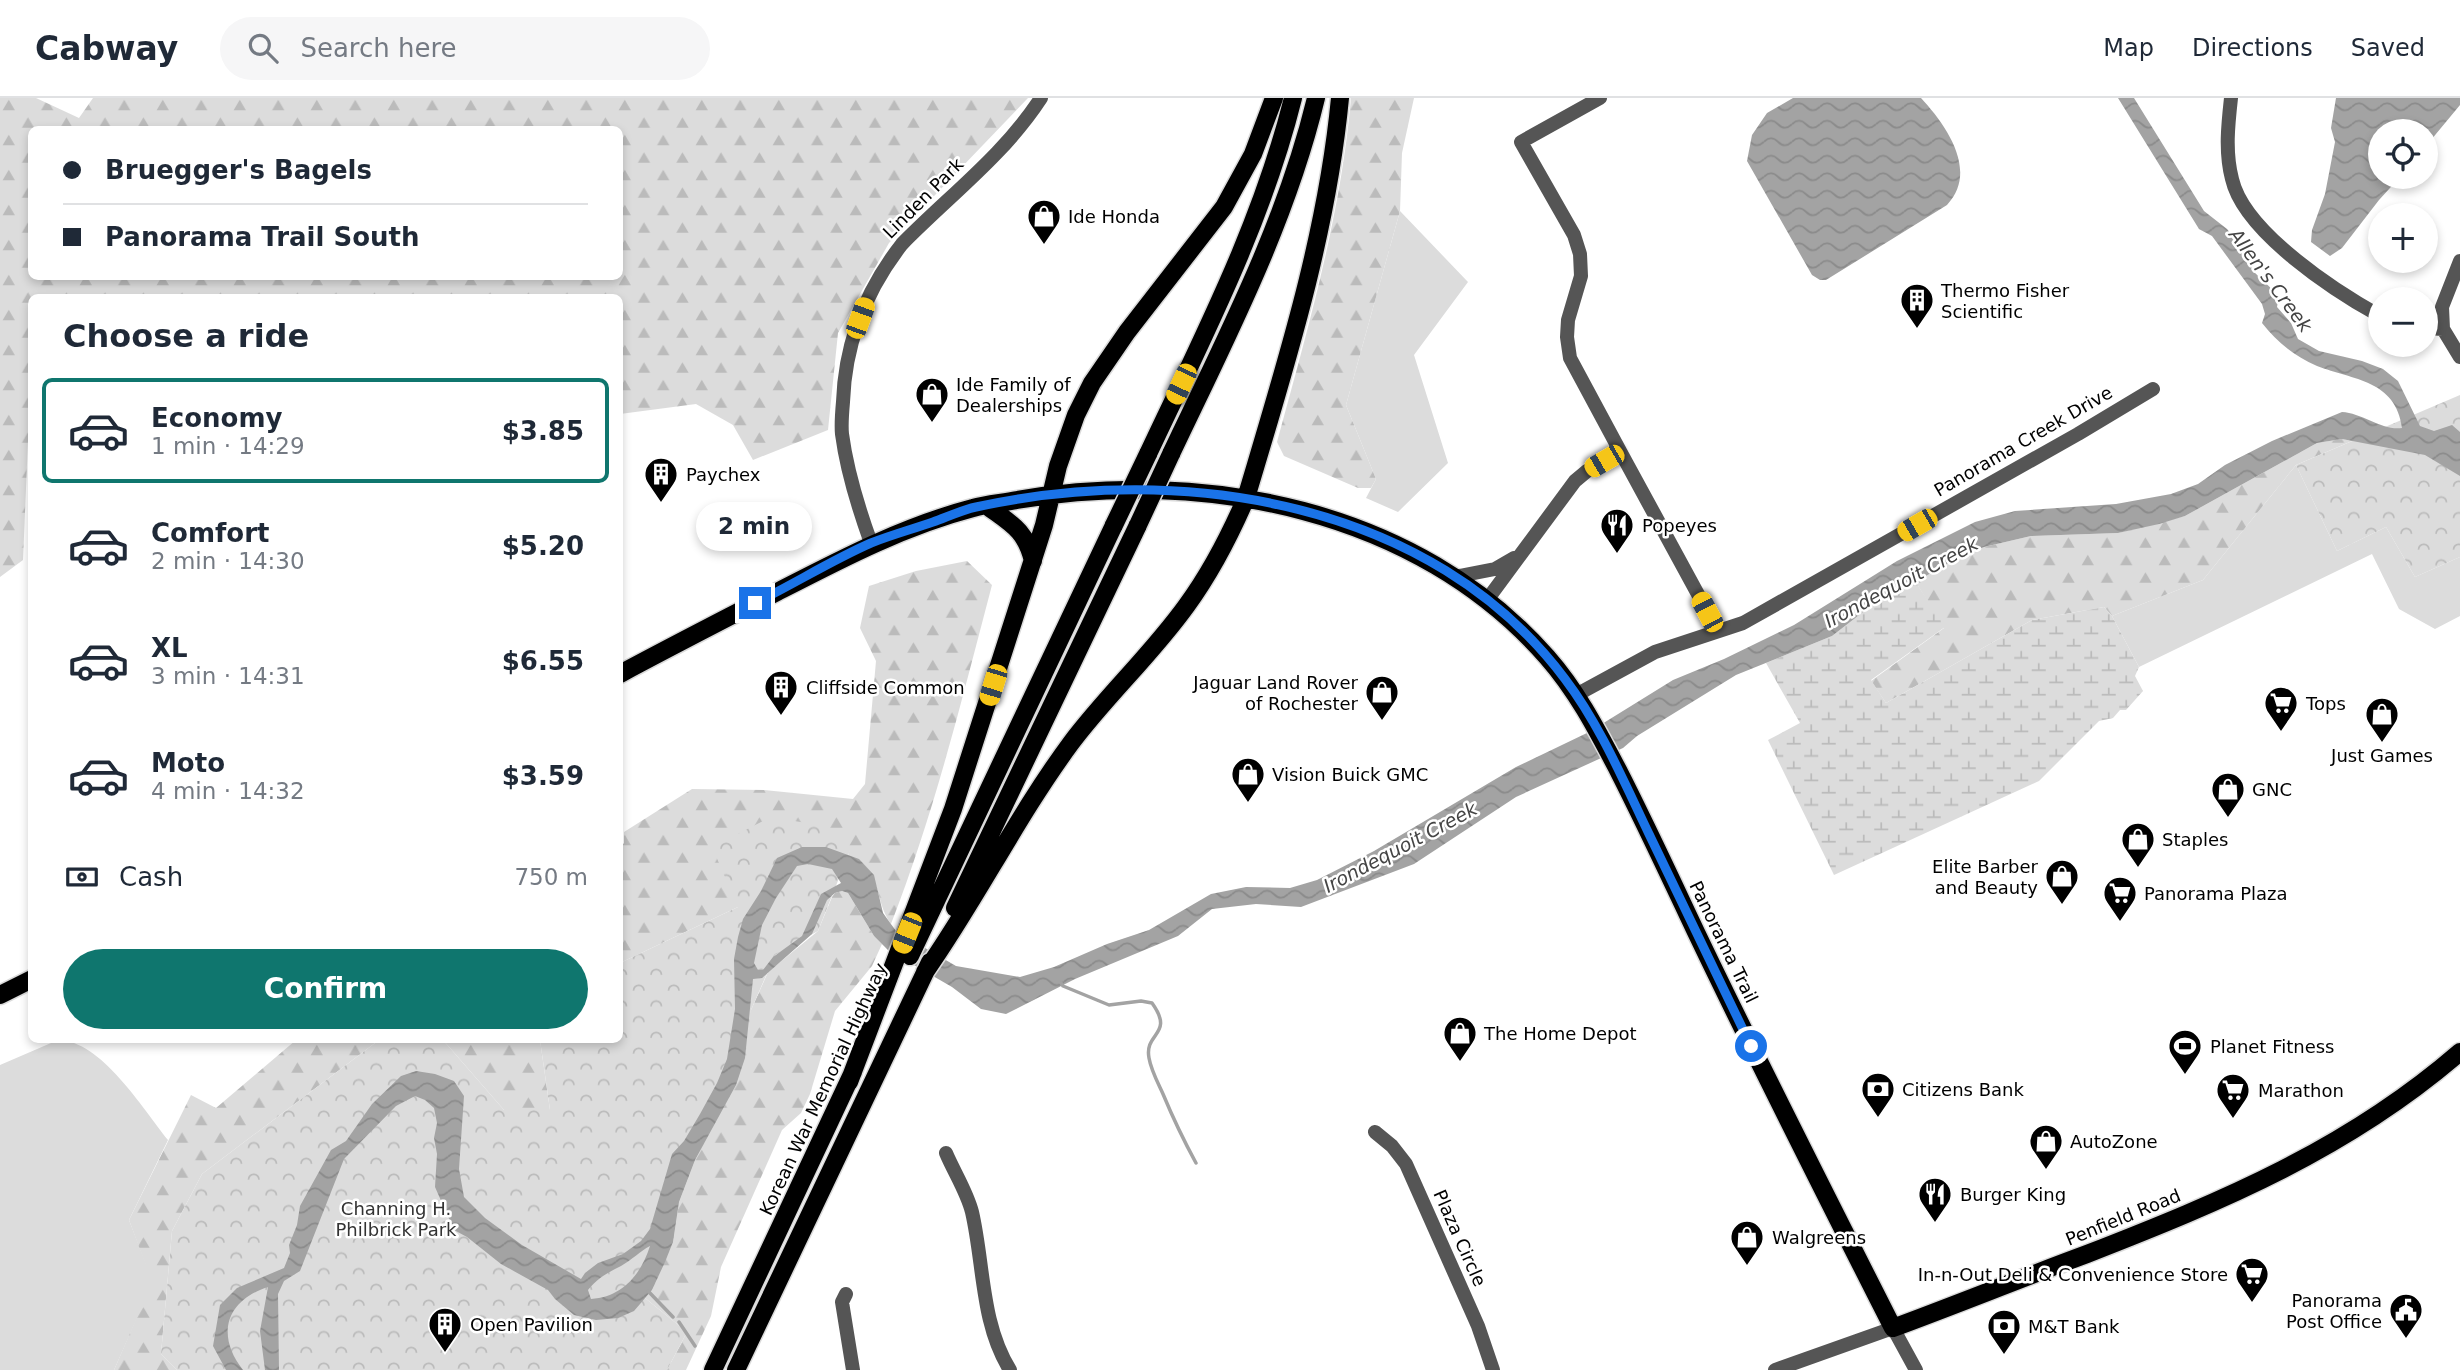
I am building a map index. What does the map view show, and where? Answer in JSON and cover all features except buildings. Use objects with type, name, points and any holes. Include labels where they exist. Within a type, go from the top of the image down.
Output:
[{"type":"main road","points":[[923,912],[1076,415],[1092,383],[1127,332],[1223,207],[1252,155],[1275,98]]},
{"type":"main road","points":[[923,912],[1114,525],[1243,250],[1267,187],[1293,98]]},
{"type":"main road","points":[[952,925],[1266,249],[1289,193],[1316,98]]},
{"type":"main road","points":[[736,1370],[925,972],[952,925],[1072,742],[1187,605],[1217,558],[1246,498],[1307,289],[1328,188],[1340,98]]},
{"type":"main road","name":"Panorama Trail","points":[[623,672],[871,543],[974,508],[1050,495],[1138,488],[1246,498],[1310,513],[1377,536],[1454,577],[1487,600],[1538,647],[1576,695],[1614,764],[1762,1070],[1893,1328]]},
{"type":"main road","points":[[986,506],[1019,531],[1029,544],[1033,561]]},
{"type":"main road","name":"Korean War Memorial Highway","points":[[713,1370],[849,1082],[923,912]]},
{"type":"main road","points":[[0,995],[28,981]]},
{"type":"main road","name":"Penfield Road","points":[[1893,1328],[2161,1225],[2266,1179],[2311,1156],[2354,1129],[2460,1052]]},
{"type":"street","name":"Linden Park","points":[[871,543],[852,489],[842,432],[844,382],[851,341],[868,296],[889,260],[902,244],[998,152],[1020,128],[1041,98]]},
{"type":"street","points":[[1600,98],[1521,142],[1574,235],[1580,254],[1581,276],[1568,320],[1570,358],[1718,631]]},
{"type":"street","points":[[2231,98],[2227,152],[2232,181],[2241,202],[2258,223],[2305,268],[2368,308]]},
{"type":"street","points":[[2460,261],[2442,307],[2443,328],[2460,357]]},
{"type":"street","points":[[2438,328],[2443,328]]},
{"type":"street","name":"Panorama Creek Drive","points":[[1576,695],[1655,652],[1743,623],[2078,434],[2153,388]]},
{"type":"street","points":[[1487,600],[1575,481],[1620,452]]},
{"type":"street","points":[[1454,577],[1495,569],[1521,554]]},
{"type":"street","name":"Plaza Circle","points":[[1375,1132],[1392,1146],[1406,1164],[1478,1326],[1493,1370]]},
{"type":"street","points":[[946,1153],[971,1208],[991,1323],[998,1349],[1010,1370]]},
{"type":"street","points":[[846,1294],[842,1302],[853,1370]]},
{"type":"street","name":"Penfield Road","points":[[1775,1370],[1893,1328]]},
{"type":"street","name":"Panorama Trail","points":[[1893,1328],[1916,1370]]},
{"type":"green space","points":[[0,98],[36,98],[79,118],[93,98],[1028,98],[889,243],[838,333],[828,430],[753,460],[733,425],[696,404],[623,414],[623,294],[28,294],[28,441],[23,560],[0,577]]},
{"type":"green space","points":[[1351,98],[1414,98],[1402,153],[1400,211],[1346,405],[1376,479],[1371,488],[1358,488],[1284,456],[1277,442],[1331,228],[1340,185]]},
{"type":"green space","points":[[1400,211],[1468,282],[1414,355],[1448,463],[1398,512],[1366,498],[1376,479],[1346,405]]},
{"type":"green space","points":[[2460,395],[2460,557],[2415,577],[2386,527],[2337,551],[2296,465]]},
{"type":"green space","points":[[2342,439],[2352,441],[2296,465],[2203,580],[2112,616],[2104,607],[2032,620],[1886,703],[1871,681],[1944,628],[1915,581],[1963,555],[2031,536],[2118,533],[2185,516],[2317,443]]},
{"type":"green space","points":[[2296,465],[2337,551],[2386,527],[2415,577],[2460,557],[2460,616],[2435,629],[2399,609],[2372,554],[2139,667],[2112,616],[2203,580]]},
{"type":"green space","points":[[967,561],[992,585],[934,798],[891,924],[872,876],[859,861],[848,856],[850,848],[738,907],[623,962],[624,832],[692,789],[764,790],[853,799],[865,784],[876,661],[860,628],[869,586],[916,571]]},
{"type":"green space","points":[[1915,581],[1945,627],[1871,680],[1886,703],[2032,620],[2104,607],[2112,616],[2139,667],[2135,676],[2143,691],[2126,710],[2120,710],[2113,718],[2099,721],[2039,781],[1834,875],[1768,740],[1800,723],[1766,663],[1832,636],[1867,609]]},
{"type":"green space","name":"Channing H. Philbrick Park","points":[[771,817],[824,826],[851,848],[818,931],[775,955],[751,1010],[745,1058],[736,1085],[695,1160],[679,1202],[673,1242],[652,1290],[645,1298],[687,1332],[667,1370],[177,1370],[161,1354],[172,1231],[202,1174],[375,1043],[446,1043],[504,1110],[550,1110],[540,1043],[623,1043],[623,962],[738,907],[712,847]]},
{"type":"green space","points":[[842,891],[848,893],[874,936],[882,944],[872,966],[835,1011],[810,1094],[801,1113],[782,1130],[721,1267],[711,1316],[686,1370],[667,1370],[687,1332],[645,1298],[652,1290],[673,1242],[679,1202],[712,1126],[751,1010],[768,972],[818,931],[832,897]]},
{"type":"green space","points":[[51,1043],[74,1043],[90,1051],[120,1078],[168,1140],[129,1220],[153,1282],[114,1370],[0,1370],[0,1065]]},
{"type":"green space","points":[[292,1043],[375,1043],[202,1174],[172,1231],[161,1354],[177,1370],[114,1370],[152,1282],[129,1220],[191,1095],[216,1108]]},
{"type":"green space","points":[[446,1043],[540,1043],[550,1110],[504,1110]]},
{"type":"water","points":[[1793,98],[1921,98],[1940,121],[1955,149],[1960,178],[1956,192],[1947,205],[1826,280],[1820,280],[1812,275],[1747,161],[1752,135],[1767,113]]},
{"type":"water","name":"Irondequoit Creek","points":[[2118,98],[2134,98],[2204,211],[2227,229],[2242,248],[2254,272],[2275,292],[2277,307],[2291,323],[2298,339],[2319,351],[2383,369],[2398,381],[2420,426],[2434,431],[2452,425],[2460,432],[2460,476],[2425,455],[2342,439],[2317,443],[2185,516],[2159,524],[2118,533],[2031,536],[1984,547],[1963,555],[1867,609],[1832,636],[1736,675],[1637,736],[1623,748],[1516,797],[1414,864],[1301,907],[1256,904],[1212,909],[1178,936],[1075,979],[1006,1014],[981,1009],[952,987],[888,950],[874,936],[848,893],[835,893],[827,900],[812,934],[762,978],[753,979],[745,1058],[736,1085],[695,1160],[679,1202],[673,1242],[665,1262],[652,1290],[634,1311],[618,1318],[596,1320],[574,1315],[548,1290],[501,1264],[454,1230],[435,1187],[437,1154],[434,1138],[437,1123],[434,1108],[415,1096],[396,1106],[344,1159],[300,1271],[284,1281],[278,1294],[279,1370],[265,1370],[260,1331],[268,1287],[253,1293],[234,1310],[229,1321],[229,1345],[243,1370],[226,1370],[213,1346],[220,1305],[237,1288],[284,1268],[300,1206],[331,1150],[346,1141],[372,1104],[401,1076],[416,1071],[454,1081],[464,1096],[459,1169],[464,1197],[485,1218],[522,1245],[581,1279],[598,1263],[623,1254],[641,1241],[650,1229],[672,1154],[684,1141],[700,1114],[727,1059],[735,1009],[734,959],[743,919],[777,858],[802,847],[826,847],[859,859],[874,875],[883,913],[896,931],[956,966],[1020,977],[1054,967],[1107,944],[1149,930],[1211,894],[1246,887],[1290,888],[1317,880],[1374,851],[1516,767],[1589,732],[1673,680],[1794,625],[1897,561],[1975,522],[2015,511],[2116,504],[2171,494],[2198,484],[2225,465],[2272,441],[2342,412],[2387,427],[2402,428],[2398,412],[2382,391],[2358,379],[2317,366],[2286,348],[2262,323],[2265,314],[2262,304],[2212,236],[2199,229]],"holes":[[[808,864],[832,869],[841,883],[821,894],[802,936],[773,957],[763,970],[758,970],[754,963],[762,925],[797,866]],[[650,1246],[636,1275],[629,1282],[612,1294],[591,1299],[588,1290],[595,1282]]]},
{"type":"water","points":[[2336,98],[2460,98],[2460,105],[2438,132],[2438,119],[2368,119],[2368,189],[2389,189],[2377,203],[2368,203],[2368,214],[2342,248],[2330,256],[2311,242],[2312,230],[2325,194],[2335,142],[2331,128]]},
{"type":"waterway","points":[[1061,983],[1109,1005],[1141,1001],[1152,1003],[1161,1021],[1149,1049],[1150,1063],[1196,1163]]},
{"type":"waterway","points":[[648,1291],[673,1317]]},
{"type":"waterway","points":[[679,1322],[695,1346]]},
{"type":"place","name":"Ide Honda","points":[[1044,246]]},
{"type":"place","name":"Thermo Fisher Scientific","points":[[1917,330]]},
{"type":"place","name":"Ide Family of Dealerships","points":[[932,424]]},
{"type":"place","name":"Paychex","points":[[661,504]]},
{"type":"place","name":"Popeyes","points":[[1617,555]]},
{"type":"place","name":"Cliffside Common","points":[[781,717]]},
{"type":"place","name":"Jaguar Land Rover of Rochester","points":[[1382,722]]},
{"type":"place","name":"Tops","points":[[2281,733]]},
{"type":"place","name":"Just Games","points":[[2382,744]]},
{"type":"place","name":"Vision Buick GMC","points":[[1248,804]]},
{"type":"place","name":"GNC","points":[[2228,819]]},
{"type":"place","name":"Staples","points":[[2138,869]]},
{"type":"place","name":"Elite Barber and Beauty","points":[[2062,906]]},
{"type":"place","name":"Panorama Plaza","points":[[2120,923]]},
{"type":"place","name":"The Home Depot","points":[[1460,1063]]},
{"type":"place","name":"Planet Fitness","points":[[2185,1076]]},
{"type":"place","name":"Citizens Bank","points":[[1878,1119]]},
{"type":"place","name":"Marathon","points":[[2233,1120]]},
{"type":"place","name":"AutoZone","points":[[2046,1171]]},
{"type":"place","name":"Burger King","points":[[1935,1224]]},
{"type":"place","name":"Walgreens","points":[[1747,1267]]},
{"type":"place","name":"In-n-Out Deli & Convenience Store","points":[[2252,1304]]},
{"type":"place","name":"Panorama Post Office","points":[[2406,1340]]},
{"type":"place","name":"Open Pavilion","points":[[445,1354]]},
{"type":"place","name":"M&T Bank","points":[[2004,1356]]},
{"type":"route","points":[[755,603],[871,543],[974,508],[1100,489],[1173,490],[1227,495],[1279,504],[1333,520],[1400,546],[1454,577],[1487,600],[1515,623],[1566,681],[1591,719],[1631,797],[1751,1046]]},
{"type":"water label","name":"Allen's Creek","points":[[2271,280]]}]
